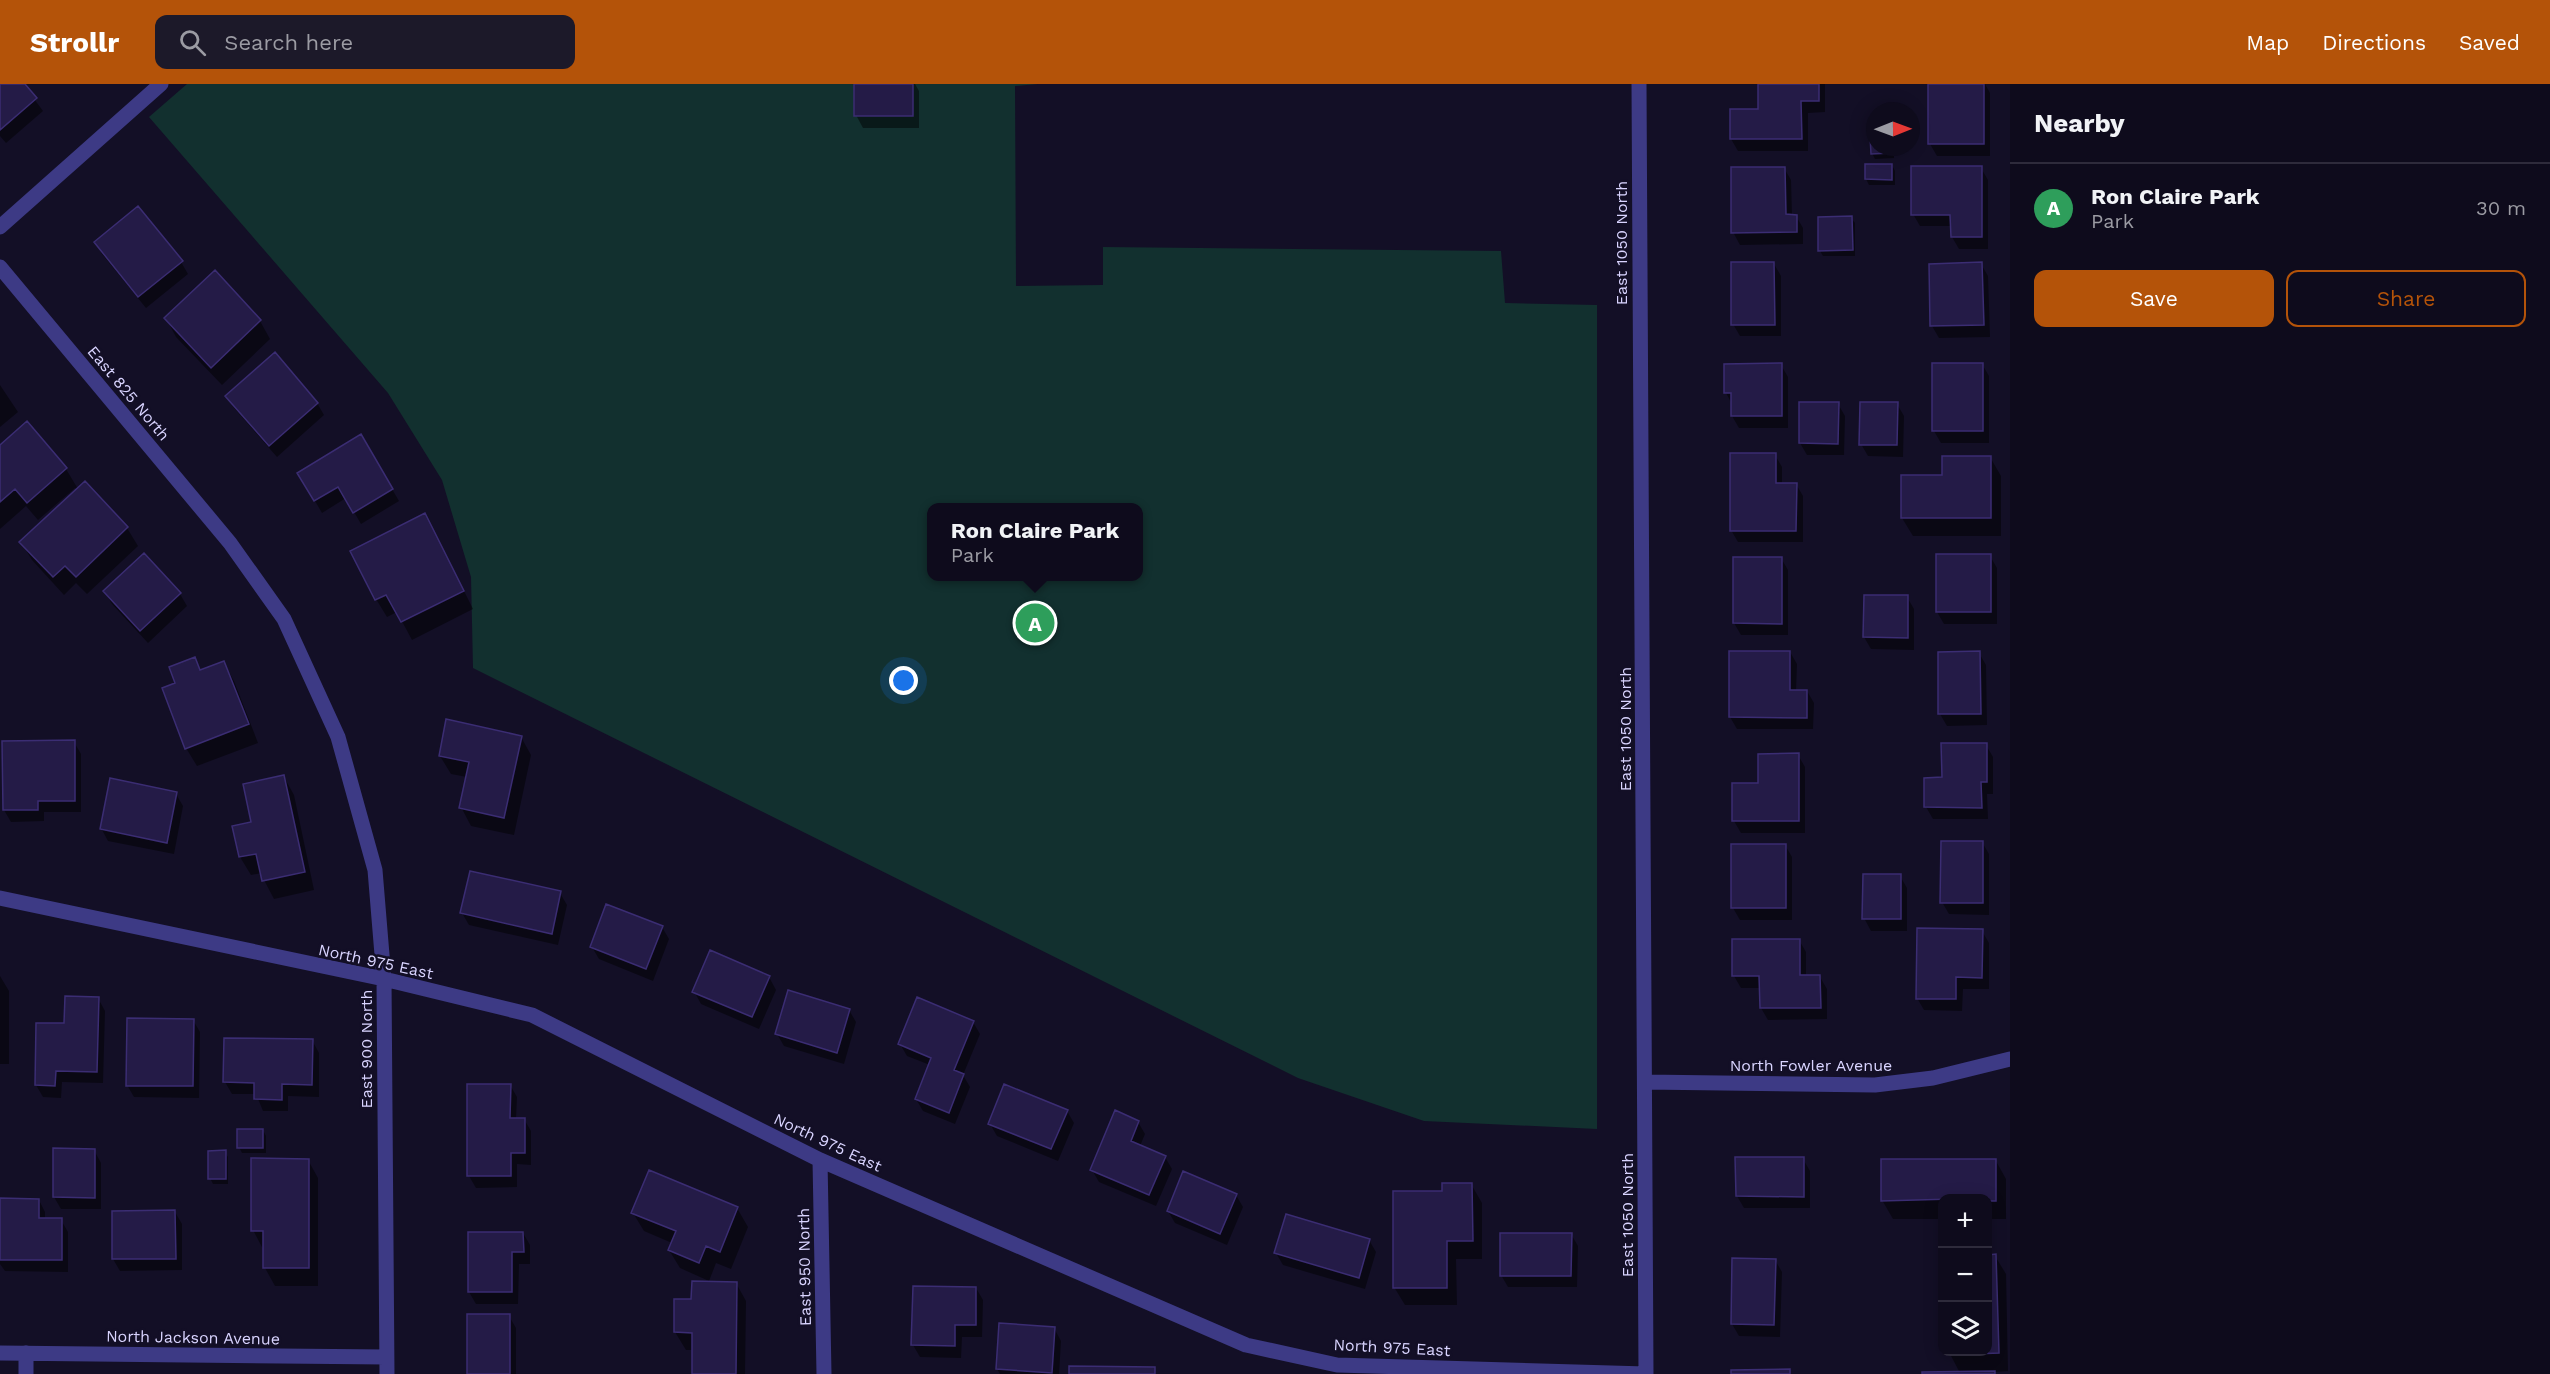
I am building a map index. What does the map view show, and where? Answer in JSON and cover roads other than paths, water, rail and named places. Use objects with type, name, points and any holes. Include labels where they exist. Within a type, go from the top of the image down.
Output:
[{"type":"street","points":[[0,227],[161,84]]},
{"type":"street","name":"East 1050 North","points":[[1639,84],[1646,1374]]},
{"type":"street","name":"East 825 North","points":[[0,267],[230,543]]},
{"type":"street","name":"East 900 North","points":[[230,543],[284,619],[338,737],[375,870],[384,979],[387,1374]]},
{"type":"street","name":"North 975 East","points":[[0,898],[384,979],[532,1015],[820,1160],[1246,1345],[1337,1365],[1646,1374]]},
{"type":"street","name":"North Fowler Avenue","points":[[1645,1082],[1875,1085],[1933,1078],[2010,1059]]},
{"type":"street","name":"East 950 North","points":[[820,1160],[824,1374]]},
{"type":"street","name":"North Jackson Avenue","points":[[0,1353],[386,1357]]},
{"type":"street","points":[[26,1353],[26,1374]]},
{"type":"place","name":"Ron Claire Park","points":[[1035,623]]}]
